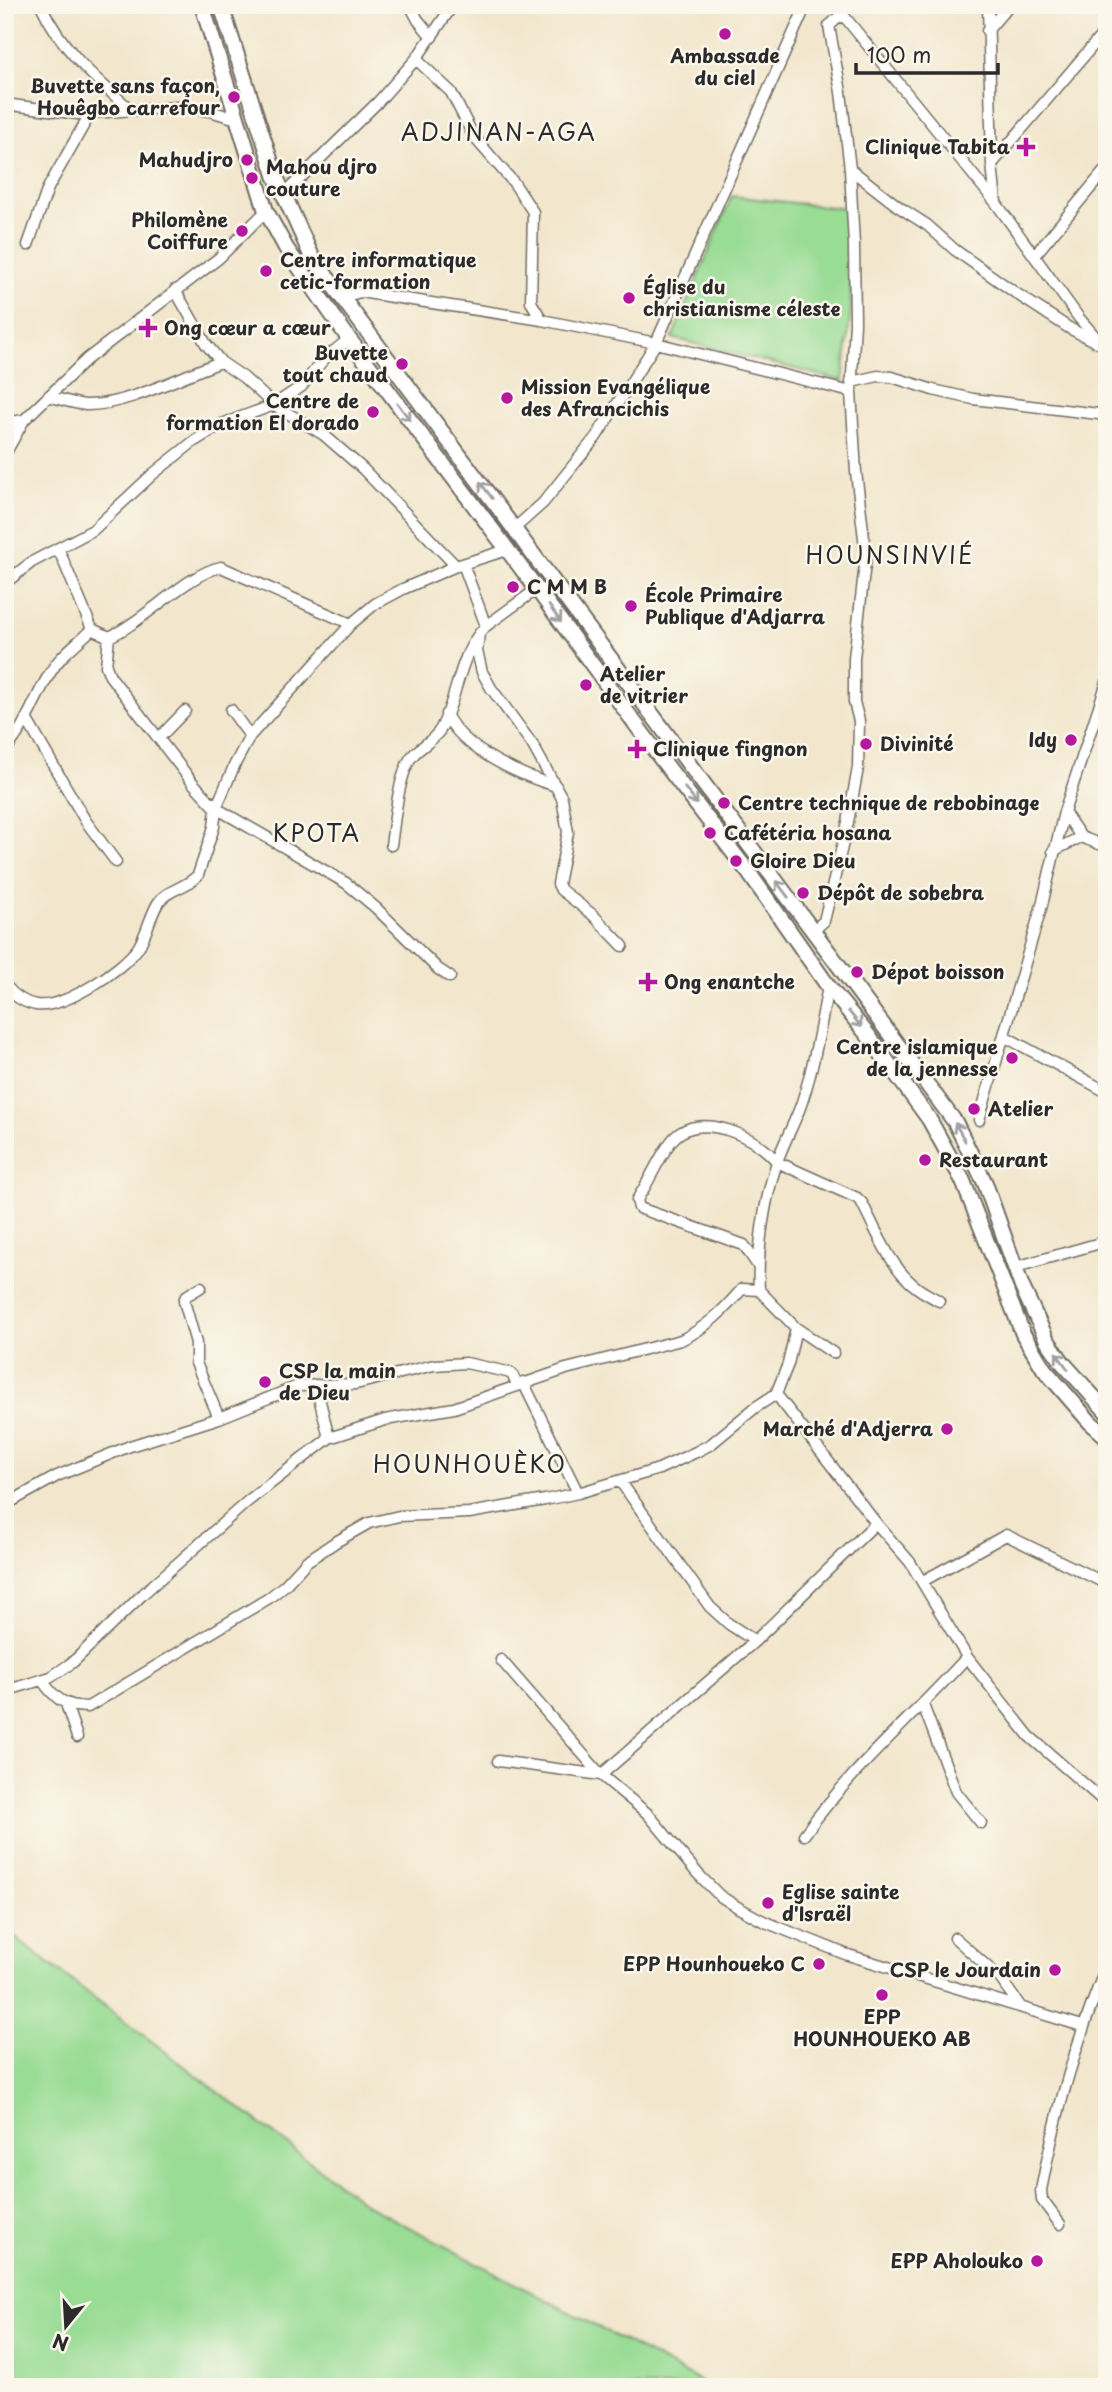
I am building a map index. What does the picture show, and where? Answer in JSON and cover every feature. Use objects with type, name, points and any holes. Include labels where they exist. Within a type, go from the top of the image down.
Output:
[{"type":"main road","points":[[202,5],[266,211],[286,248],[349,340],[749,873],[828,986],[929,1119],[963,1181],[1023,1334],[1044,1369],[1090,1422],[1107,1437]]},
{"type":"main road","points":[[221,5],[283,195],[312,257],[955,1122],[974,1157],[1032,1310],[1063,1363],[1107,1412]]},
{"type":"street","points":[[41,5],[63,44],[82,67],[130,109]]},
{"type":"street","points":[[410,5],[432,37]]},
{"type":"street","points":[[283,195],[378,102],[416,59],[453,5]]},
{"type":"street","points":[[515,528],[543,503],[596,436],[656,343],[806,5]]},
{"type":"street","points":[[988,5],[992,164],[996,204]]},
{"type":"street","points":[[987,31],[1009,5]]},
{"type":"street","points":[[813,931],[824,921],[858,768],[859,721],[854,702],[854,658],[866,555],[856,472],[851,387],[855,297],[850,169],[841,92],[829,26],[839,9],[996,204],[1105,347]]},
{"type":"street","points":[[992,164],[1107,29]]},
{"type":"street","points":[[416,59],[451,92],[474,137],[514,183],[533,212],[531,302],[542,320]]},
{"type":"street","points":[[5,104],[78,114],[178,107],[210,111],[230,117],[238,116]]},
{"type":"street","points":[[28,245],[48,188],[90,114]]},
{"type":"street","points":[[1034,256],[1107,168]]},
{"type":"street","points":[[850,169],[1017,294],[1069,328],[1105,347]]},
{"type":"street","points":[[5,454],[24,420],[87,359],[219,258],[266,211]]},
{"type":"street","points":[[176,290],[206,344],[221,362],[243,377],[274,405],[324,435],[363,468],[459,565],[482,630],[477,650],[482,672],[532,744],[562,798],[568,832],[558,884],[561,890],[593,915],[623,947]]},
{"type":"street","points":[[342,297],[360,292],[542,320],[851,387],[878,376],[892,377],[973,399],[1107,415]]},
{"type":"street","points":[[5,583],[32,562],[93,530],[153,474],[193,442],[222,425],[274,405],[302,386],[323,360],[349,340]]},
{"type":"street","points":[[48,396],[86,405],[99,403],[131,396],[221,362]]},
{"type":"street","points":[[5,423],[24,420]]},
{"type":"street","points":[[58,548],[92,629],[109,637],[125,630],[197,577],[221,567],[351,624]]},
{"type":"street","points":[[5,985],[22,1002],[40,1006],[89,989],[103,979],[138,947],[159,901],[193,881],[198,875],[214,827],[216,808],[250,736],[351,624],[376,604],[459,565],[507,550]]},
{"type":"street","points":[[391,845],[405,768],[413,755],[435,736],[446,714],[461,670],[482,630],[537,589]]},
{"type":"street","points":[[5,750],[27,720],[51,670],[92,629]]},
{"type":"street","points":[[109,637],[106,666],[110,676],[192,783],[216,808],[346,883],[376,908],[438,969],[450,977]]},
{"type":"street","points":[[979,1120],[1047,887],[1053,851],[1064,812],[1107,682]]},
{"type":"street","points":[[231,710],[250,736]]},
{"type":"street","points":[[159,738],[185,711]]},
{"type":"street","points":[[446,714],[457,732],[496,760],[516,772],[556,786]]},
{"type":"street","points":[[27,720],[85,820],[116,862]]},
{"type":"street","points":[[1064,812],[1080,837],[1107,846]]},
{"type":"street","points":[[1053,851],[1080,837]]},
{"type":"street","points":[[828,986],[805,1092],[777,1162],[768,1198],[758,1266],[759,1290],[796,1328],[833,1353]]},
{"type":"street","points":[[1004,1036],[1107,1092]]},
{"type":"street","points":[[758,1266],[744,1245],[639,1208],[637,1200],[671,1142],[685,1129],[708,1127],[736,1132],[769,1152],[777,1162],[857,1198],[881,1243],[907,1278],[914,1286],[939,1301]]},
{"type":"street","points":[[1017,1267],[1107,1241]]},
{"type":"street","points":[[201,1287],[184,1301],[196,1343],[196,1363],[219,1418]]},
{"type":"street","points":[[5,1691],[42,1680],[73,1662],[144,1593],[248,1501],[329,1438],[384,1420],[454,1408],[520,1383],[642,1348],[681,1340],[713,1320],[742,1289],[759,1290]]},
{"type":"street","points":[[42,1680],[58,1700],[88,1707],[233,1621],[277,1592],[318,1553],[369,1523],[399,1516],[486,1511],[578,1493],[659,1469],[696,1452],[776,1394],[788,1364],[796,1328]]},
{"type":"street","points":[[5,1504],[57,1476],[130,1446],[219,1418],[298,1386],[364,1383],[434,1365],[466,1363],[507,1372],[520,1383],[578,1493]]},
{"type":"street","points":[[316,1385],[329,1438]]},
{"type":"street","points":[[776,1394],[876,1523],[910,1562],[967,1657],[1029,1736],[1107,1804]]},
{"type":"street","points":[[620,1481],[710,1607],[729,1625],[755,1641]]},
{"type":"street","points":[[498,1761],[601,1774],[755,1641],[876,1523]]},
{"type":"street","points":[[923,1581],[1006,1535],[1107,1584]]},
{"type":"street","points":[[804,1835],[848,1780],[967,1657]]},
{"type":"street","points":[[501,1660],[601,1774],[648,1814],[720,1896],[739,1908],[762,1921],[845,1954],[1082,2026]]},
{"type":"street","points":[[66,1704],[77,1737]]},
{"type":"street","points":[[923,1705],[956,1792],[981,1823]]},
{"type":"street","points":[[955,1938],[1000,1978],[1020,2007]]},
{"type":"street","points":[[1060,2224],[1041,2196],[1058,2110],[1082,2026],[1107,1965]]},
{"type":"street","points":[[1098,1987],[1107,1999]]},
{"type":"green space","points":[[732,196],[848,209],[851,309],[843,381],[672,338]]},
{"type":"green space","points":[[5,1930],[367,2205],[711,2387],[5,2387]]},
{"type":"place","name":"Ambassade du ciel","points":[[725,34]]},
{"type":"place","name":"Buvette sans façon, Houêgbo carrefour","points":[[234,97]]},
{"type":"place","name":"Clinique Tabita","points":[[1026,147]]},
{"type":"place","name":"Mahudjro","points":[[247,160]]},
{"type":"place","name":"Mahou djro couture","points":[[252,178]]},
{"type":"place","name":"Philomène Coiffure","points":[[242,231]]},
{"type":"place","name":"Centre informatique cetic-formation","points":[[266,271]]},
{"type":"place","name":"Église du christianisme céleste","points":[[629,298]]},
{"type":"place","name":"Ong cœur a cœur","points":[[148,328]]},
{"type":"place","name":"Buvette tout chaud","points":[[402,364]]},
{"type":"place","name":"Mission Evangélique des Afrancichis","points":[[507,398]]},
{"type":"place","name":"Centre de formation El dorado","points":[[373,412]]},
{"type":"place","name":"C M M B","points":[[513,587]]},
{"type":"place","name":"École Primaire Publique d'Adjarra","points":[[631,606]]},
{"type":"place","name":"Atelier de vitrier","points":[[586,685]]},
{"type":"place","name":"Idy","points":[[1071,740]]},
{"type":"place","name":"Divinité","points":[[866,744]]},
{"type":"place","name":"Clinique fingnon","points":[[637,749]]},
{"type":"place","name":"Centre technique de rebobinage","points":[[724,803]]},
{"type":"place","name":"Cafétéria hosana","points":[[710,833]]},
{"type":"place","name":"Gloire Dieu","points":[[736,861]]},
{"type":"place","name":"Dépôt de sobebra","points":[[803,893]]},
{"type":"place","name":"Dépot boisson","points":[[857,972]]},
{"type":"place","name":"Ong enantche","points":[[648,982]]},
{"type":"place","name":"Centre islamique de la jennesse","points":[[1012,1058]]},
{"type":"place","name":"Atelier","points":[[974,1109]]},
{"type":"place","name":"Restaurant","points":[[925,1160]]},
{"type":"place","name":"CSP la main de Dieu","points":[[265,1382]]},
{"type":"place","name":"Marché d'Adjerra","points":[[947,1429]]},
{"type":"place","name":"Eglise sainte d'Israël","points":[[768,1903]]},
{"type":"place","name":"EPP Hounhoueko C","points":[[819,1964]]},
{"type":"place","name":"CSP le Jourdain","points":[[1055,1970]]},
{"type":"place","name":"EPP HOUNHOUEKO AB","points":[[882,1995]]},
{"type":"place","name":"EPP Aholouko","points":[[1037,2261]]},
{"type":"district","name":"ADJINAN-AGA","points":[[499,133]]},
{"type":"district","name":"HOUNSINVIÉ","points":[[890,556]]},
{"type":"district","name":"KPOTA","points":[[317,834]]},
{"type":"district","name":"HOUNHOUÈKO","points":[[470,1465]]}]
